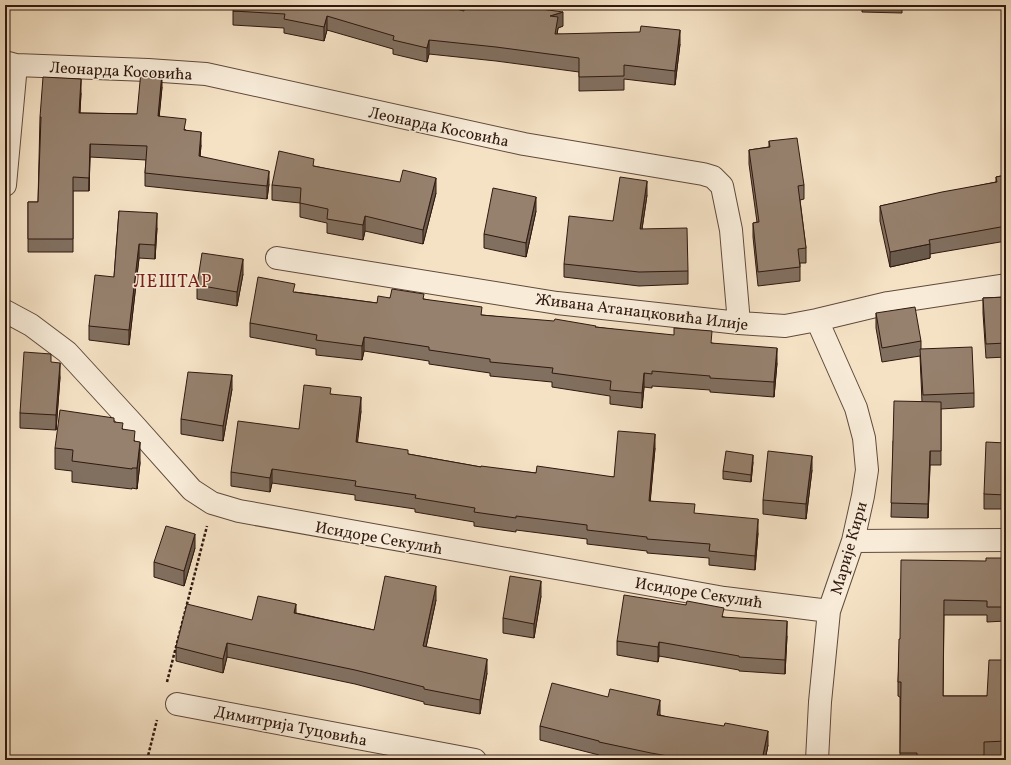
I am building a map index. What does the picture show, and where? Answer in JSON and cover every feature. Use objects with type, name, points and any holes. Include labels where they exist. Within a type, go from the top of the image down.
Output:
[{"type":"street","name":"Леонарда Косовића","points":[[5,185],[10,63],[206,74],[524,144],[703,174],[713,177],[722,186],[731,230],[739,323]]},
{"type":"street","name":"Живана Атанацковића Илије","points":[[277,258],[557,303],[739,323],[785,326],[888,303],[1006,285]]},
{"type":"street","name":"Исидоре Секулић","points":[[5,311],[31,325],[67,352],[192,490],[212,504],[239,511],[724,598],[829,611]]},
{"type":"street","name":"Марије Кири","points":[[817,320],[856,408],[864,438],[867,470],[853,541],[829,611],[820,702],[818,760]]},
{"type":"street","points":[[853,541],[1006,540]]},
{"type":"street","name":"Димитрија Туцовића","points":[[177,704],[475,760]]},
{"type":"path","points":[[166,685],[212,504]]},
{"type":"path","points":[[147,760],[158,715]]},
{"type":"building","points":[[234,5],[441,5],[464,11],[465,5],[512,5],[563,12],[550,16],[558,17],[555,34],[640,32],[641,26],[680,30],[675,71],[624,65],[624,76],[579,77],[579,58],[429,40],[427,48],[393,40],[394,36],[327,16],[324,27],[284,19],[285,14],[233,11]]},
{"type":"building","points":[[141,71],[162,73],[158,116],[186,119],[184,130],[201,132],[199,156],[269,171],[267,186],[145,173],[147,146],[90,144],[89,178],[73,177],[73,239],[28,239],[28,202],[38,202],[40,117],[43,77],[81,79],[79,113],[137,114]]},
{"type":"building","points":[[797,138],[804,185],[798,186],[806,248],[798,249],[800,267],[758,272],[753,223],[759,222],[749,150],[770,147],[769,141]]},
{"type":"building","points":[[279,151],[314,159],[313,166],[400,182],[403,170],[436,178],[423,230],[365,216],[363,225],[327,219],[328,209],[300,203],[301,188],[272,185]]},
{"type":"building","points":[[1006,175],[1006,226],[929,240],[930,244],[890,252],[880,206],[942,192],[997,182],[996,177]]},
{"type":"building","points":[[620,177],[647,181],[640,229],[687,228],[688,271],[639,272],[564,264],[569,216],[613,221]]},
{"type":"building","points":[[493,188],[536,197],[526,243],[484,234]]},
{"type":"building","points":[[119,211],[157,213],[155,245],[139,244],[129,330],[89,326],[95,275],[114,277]]},
{"type":"building","points":[[202,253],[243,259],[237,292],[197,285]]},
{"type":"building","points":[[258,277],[295,284],[293,292],[377,303],[378,296],[390,298],[392,289],[424,294],[423,299],[482,307],[481,315],[554,321],[555,319],[596,326],[595,327],[674,335],[674,328],[712,331],[711,343],[777,348],[774,382],[710,378],[710,376],[652,371],[652,374],[644,373],[642,393],[610,390],[611,381],[552,373],[553,368],[490,362],[490,359],[429,350],[429,347],[364,337],[362,346],[316,340],[317,335],[250,323]]},
{"type":"building","points":[[1006,297],[1006,343],[986,344],[983,298]]},
{"type":"building","points":[[915,307],[921,341],[882,348],[876,313]]},
{"type":"building","points":[[972,347],[974,393],[923,395],[920,349]]},
{"type":"building","points":[[24,352],[51,354],[51,362],[60,363],[56,415],[20,413]]},
{"type":"building","points":[[188,372],[232,375],[223,426],[181,419]]},
{"type":"building","points":[[304,385],[331,388],[330,394],[361,397],[356,442],[408,450],[408,454],[481,467],[536,473],[537,466],[614,477],[618,431],[655,434],[649,501],[695,504],[694,513],[758,519],[755,556],[709,551],[710,544],[647,539],[647,537],[587,530],[587,525],[474,512],[475,508],[415,498],[416,495],[355,486],[356,481],[272,469],[270,478],[231,472],[238,421],[299,429]]},
{"type":"building","points":[[894,401],[941,402],[941,451],[930,451],[928,504],[891,503]]},
{"type":"building","points":[[60,410],[114,418],[114,422],[123,423],[122,429],[135,431],[134,441],[140,442],[137,468],[132,469],[72,461],[73,450],[55,448]]},
{"type":"building","points":[[986,442],[1006,443],[1006,495],[984,494]]},
{"type":"building","points":[[726,451],[753,455],[751,475],[723,471]]},
{"type":"building","points":[[768,451],[812,456],[806,504],[763,500]]},
{"type":"building","points":[[166,526],[195,534],[184,571],[154,562]]},
{"type":"building","points":[[986,558],[1006,558],[1006,607],[987,607],[987,601],[944,600],[943,696],[987,696],[989,660],[1006,660],[1006,741],[984,742],[984,755],[979,756],[979,760],[917,759],[917,753],[900,753],[901,682],[898,682],[901,560],[986,561]]},
{"type":"building","points":[[385,576],[436,586],[423,646],[487,659],[480,700],[424,689],[424,687],[355,670],[227,643],[223,659],[176,647],[187,604],[252,620],[258,596],[296,604],[294,613],[374,630]]},
{"type":"building","points":[[510,576],[541,581],[534,624],[503,618]]},
{"type":"building","points":[[624,595],[686,605],[687,601],[724,608],[722,617],[787,621],[785,660],[739,657],[659,642],[658,647],[617,641]]},
{"type":"building","points":[[552,683],[608,697],[610,689],[660,700],[657,715],[724,726],[725,723],[768,731],[762,760],[691,760],[599,742],[540,726]]},
{"type":"building","points":[[352,756],[369,760],[351,760]]},
{"type":"district","name":"ЛЕШТАР","points":[[173,281]]}]
